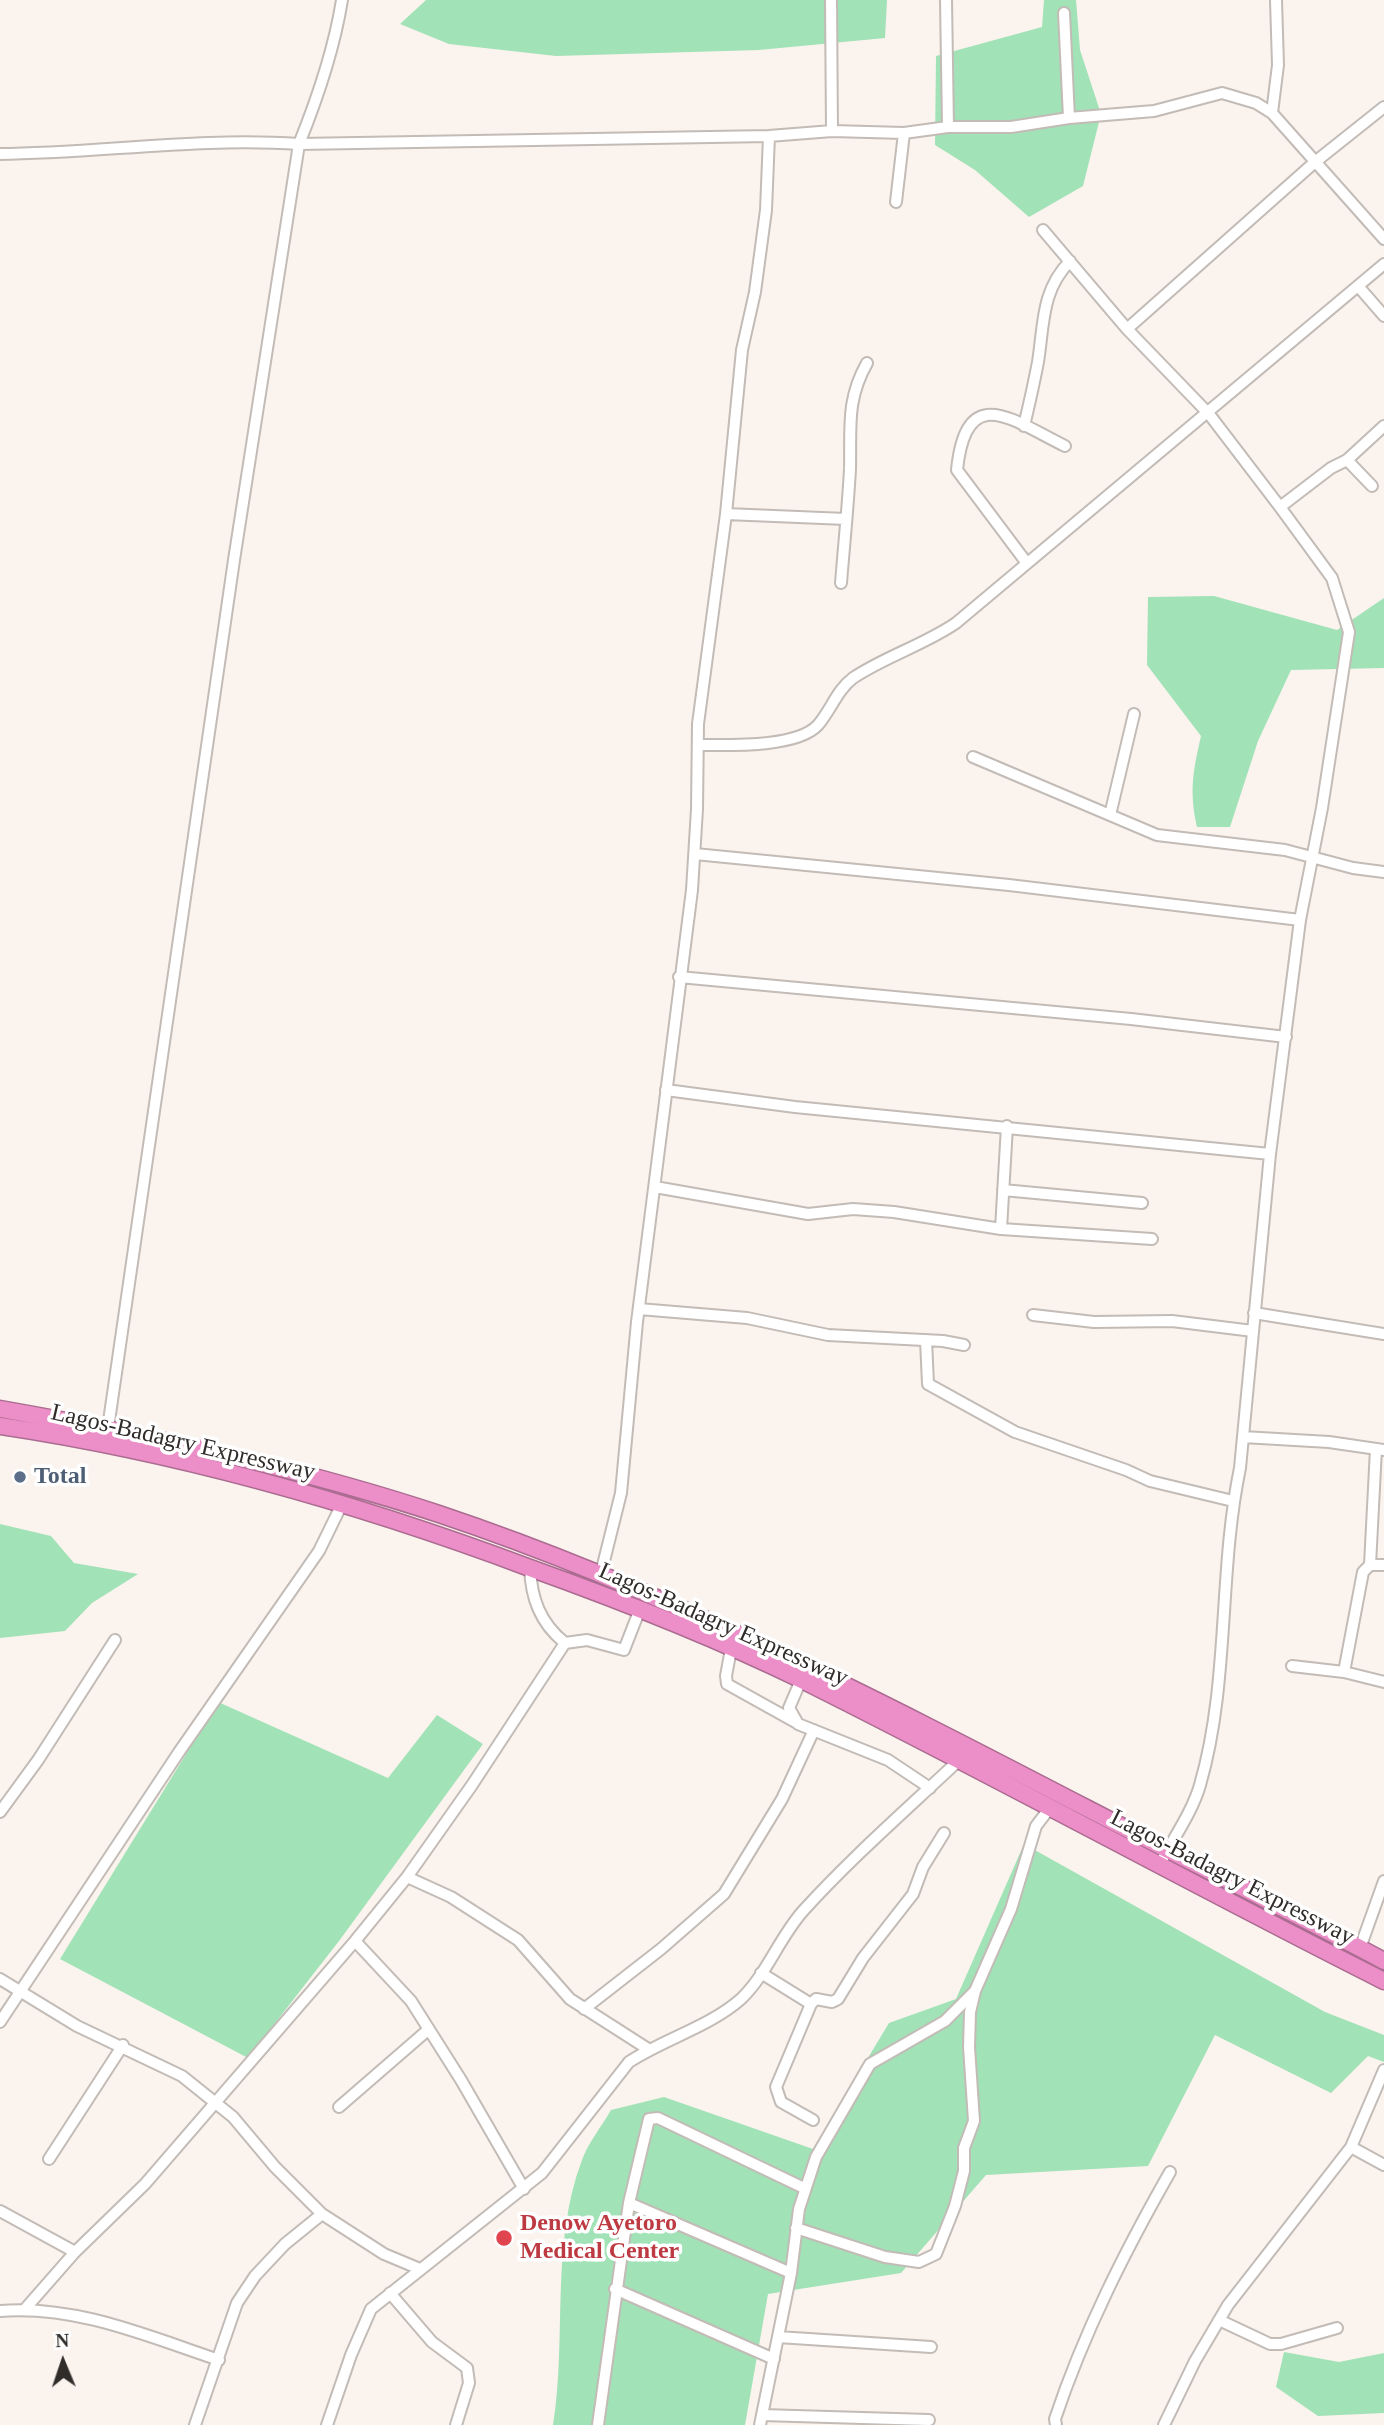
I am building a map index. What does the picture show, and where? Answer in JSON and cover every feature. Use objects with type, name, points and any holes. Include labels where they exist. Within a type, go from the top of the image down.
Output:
[{"type":"highway","name":"Lagos-Badagry Expressway","points":[[0,1409],[108,1428],[312,1478],[424,1510],[600,1573],[744,1635],[855,1688],[1384,1961]]},
{"type":"highway","name":"Lagos-Badagry Expressway","points":[[0,1426],[215,1470],[342,1504],[458,1540],[640,1609],[801,1680],[1384,1981]]},
{"type":"street","points":[[108,1428],[234,560],[299,144],[318,99],[337,33],[342,0]]},
{"type":"street","points":[[831,0],[832,131]]},
{"type":"street","points":[[946,0],[948,127]]},
{"type":"street","points":[[1272,113],[1278,65],[1276,0]]},
{"type":"street","points":[[1064,13],[1069,118]]},
{"type":"street","points":[[0,154],[58,154],[243,140],[299,144],[769,136],[832,131],[904,133],[948,127],[1011,127],[1069,118],[1154,111],[1222,93],[1256,103],[1272,113],[1384,239]]},
{"type":"street","points":[[1127,330],[1315,162],[1384,107]]},
{"type":"street","points":[[896,202],[904,133]]},
{"type":"street","points":[[600,1573],[621,1493],[639,1309],[695,854],[698,724],[726,514],[742,350],[755,292],[766,211],[769,136]]},
{"type":"street","points":[[1043,230],[1127,330],[1209,414],[1280,507],[1332,578],[1349,632],[1300,920],[1270,1154],[1242,1437],[1233,1501],[1219,1694],[1199,1787],[1159,1866]]},
{"type":"street","points":[[1024,426],[1038,360],[1042,314],[1056,275],[1069,261]]},
{"type":"street","points":[[698,745],[746,745],[791,738],[816,727],[843,687],[853,678],[883,659],[946,629],[1209,414],[1384,264]]},
{"type":"street","points":[[1358,286],[1384,316]]},
{"type":"street","points":[[841,583],[850,406],[855,385],[867,363]]},
{"type":"street","points":[[1026,562],[957,470],[959,452],[976,417],[988,412],[1000,414],[1065,446]]},
{"type":"street","points":[[1280,507],[1331,468],[1347,460],[1384,426]]},
{"type":"street","points":[[1347,460],[1371,486]]},
{"type":"street","points":[[726,514],[846,519]]},
{"type":"street","points":[[1110,815],[1134,714]]},
{"type":"street","points":[[973,757],[1157,835],[1285,850],[1384,872]]},
{"type":"street","points":[[695,854],[1009,885],[1300,920]]},
{"type":"street","points":[[679,977],[1131,1019],[1286,1037]]},
{"type":"street","points":[[666,1090],[795,1107],[1270,1154]]},
{"type":"street","points":[[1001,1229],[1007,1126]]},
{"type":"street","points":[[655,1187],[808,1214],[853,1209],[894,1212],[1001,1229],[1152,1239]]},
{"type":"street","points":[[1003,1191],[1142,1203]]},
{"type":"street","points":[[639,1309],[747,1318],[828,1335],[926,1340],[964,1345]]},
{"type":"street","points":[[1254,1312],[1384,1334]]},
{"type":"street","points":[[1033,1315],[1094,1322],[1172,1321],[1253,1331]]},
{"type":"street","points":[[926,1340],[928,1384],[962,1405],[1015,1432],[1150,1481],[1233,1501]]},
{"type":"street","points":[[1242,1437],[1329,1442],[1380,1449],[1370,1565],[1363,1572],[1344,1672]]},
{"type":"street","points":[[0,2022],[179,1752],[319,1551],[342,1504]]},
{"type":"street","points":[[1370,1565],[1384,1565]]},
{"type":"street","points":[[530,1567],[530,1587],[539,1613],[550,1631],[565,1643],[587,1640],[624,1650],[640,1609]]},
{"type":"street","points":[[0,1812],[38,1760],[115,1640]]},
{"type":"street","points":[[25,2309],[75,2252],[145,2184],[407,1877],[472,1785],[565,1643]]},
{"type":"street","points":[[732,1649],[726,1676],[727,1684],[798,1724],[888,1760],[930,1788]]},
{"type":"street","points":[[1292,1666],[1344,1672],[1384,1682]]},
{"type":"street","points":[[798,1724],[789,1708],[801,1680]]},
{"type":"street","points":[[584,2009],[661,1949],[724,1894],[782,1799],[814,1730]]},
{"type":"street","points":[[327,2425],[351,2355],[371,2309],[542,2173],[629,2062],[648,2049],[713,2018],[741,1998],[800,1914],[870,1841],[957,1762]]},
{"type":"street","points":[[796,2228],[886,2257],[919,2262],[936,2254],[955,2206],[964,2171],[964,2148],[974,2121],[969,2047],[970,2012],[975,1991],[1011,1909],[1036,1826],[1049,1809]]},
{"type":"street","points":[[813,2120],[781,2102],[776,2087],[811,2004],[816,1999],[832,2002],[838,1999],[863,1958],[913,1894],[923,1867],[944,1832]]},
{"type":"street","points":[[407,1877],[451,1897],[518,1940],[570,1999],[648,2049]]},
{"type":"street","points":[[1360,1948],[1384,1881]]},
{"type":"street","points":[[355,1941],[411,2001],[524,2189]]},
{"type":"street","points":[[761,1973],[811,2004]]},
{"type":"street","points":[[0,1979],[77,2026],[123,2045],[182,2077],[233,2117],[275,2167],[322,2214],[384,2253],[420,2269]]},
{"type":"street","points":[[929,2420],[761,2420],[791,2273],[804,2188],[816,2157],[870,2064],[945,2021],[975,1991]]},
{"type":"street","points":[[339,2108],[429,2028]]},
{"type":"street","points":[[49,2158],[123,2045]]},
{"type":"street","points":[[1164,2425],[1195,2361],[1219,2320],[1351,2147],[1384,2070]]},
{"type":"street","points":[[597,2425],[615,2289],[646,2122],[653,2118],[804,2188]]},
{"type":"street","points":[[1351,2147],[1384,2165]]},
{"type":"street","points":[[1056,2425],[1055,2419],[1076,2355],[1135,2234],[1170,2172]]},
{"type":"street","points":[[629,2203],[791,2273]]},
{"type":"street","points":[[0,2211],[75,2252]]},
{"type":"street","points":[[195,2425],[237,2303],[255,2276],[285,2244],[322,2214]]},
{"type":"street","points":[[615,2289],[774,2359]]},
{"type":"street","points":[[390,2293],[432,2342],[467,2368],[470,2383],[456,2425]]},
{"type":"street","points":[[0,2311],[25,2309],[87,2316],[219,2360]]},
{"type":"street","points":[[1219,2320],[1270,2344],[1281,2344],[1337,2328]]},
{"type":"street","points":[[778,2337],[931,2347]]},
{"type":"green space","points":[[426,0],[887,0],[885,38],[759,50],[556,56],[449,44],[400,24]]},
{"type":"green space","points":[[1044,0],[1076,0],[1080,50],[1101,114],[1083,186],[1029,217],[975,170],[935,145],[936,56],[1042,27]]},
{"type":"green space","points":[[1214,596],[1337,630],[1384,598],[1384,668],[1291,670],[1258,741],[1230,827],[1197,827],[1193,781],[1201,736],[1147,665],[1148,597]]},
{"type":"green space","points":[[0,1524],[51,1536],[74,1563],[138,1574],[92,1603],[65,1631],[0,1638]]},
{"type":"green space","points":[[218,1702],[388,1778],[437,1715],[483,1744],[339,1941],[248,2058],[60,1959]]},
{"type":"green space","points":[[1024,1844],[1325,2012],[1384,2035],[1384,2062],[1368,2056],[1331,2093],[1215,2035],[1148,2166],[986,2175],[901,2273],[768,2294],[745,2425],[553,2425],[559,2359],[562,2258],[572,2192],[591,2141],[611,2110],[664,2097],[813,2149],[889,2023],[956,1999]]},
{"type":"green space","points":[[1284,2352],[1339,2362],[1384,2353],[1384,2413],[1318,2416],[1276,2387]]},
{"type":"place","name":"Total","points":[[20,1477]]},
{"type":"place","name":"Denow Ayetoro Medical Center","points":[[504,2238]]}]
